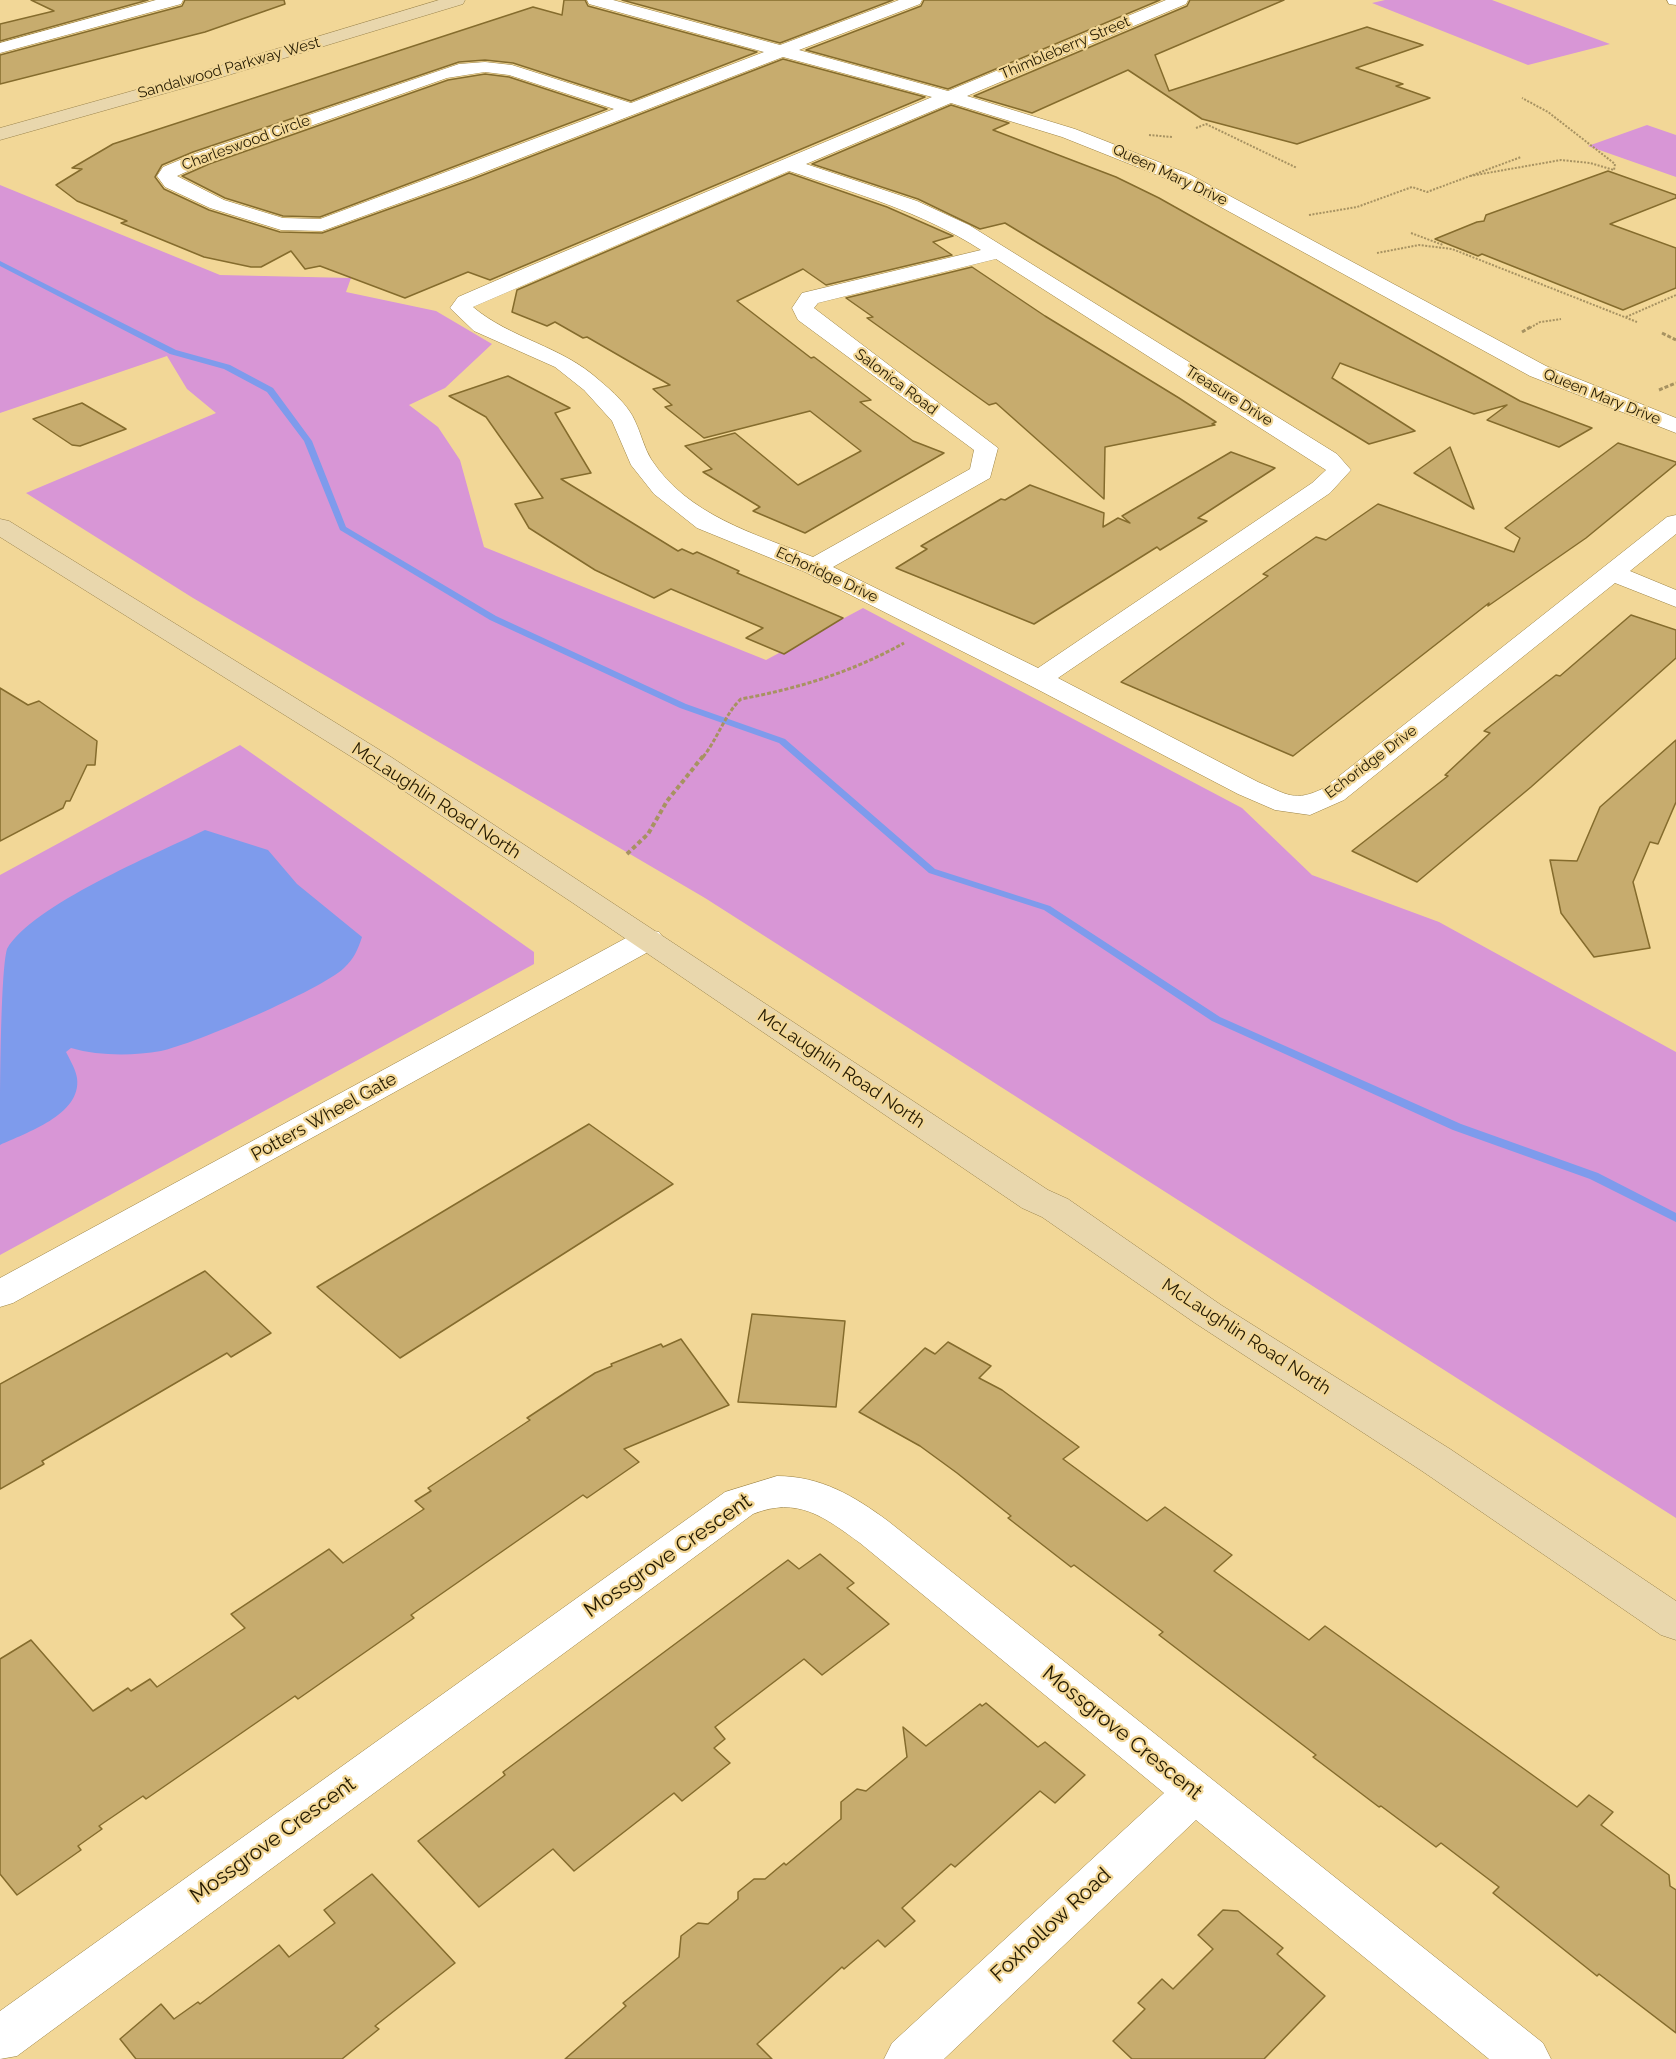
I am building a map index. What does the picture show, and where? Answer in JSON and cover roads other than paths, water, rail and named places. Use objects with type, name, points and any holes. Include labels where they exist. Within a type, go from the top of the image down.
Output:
[{"type":"main road","name":"Sandalwood Parkway West","points":[[0,118],[407,0]]},
{"type":"main road","name":"Sandalwood Parkway West","points":[[0,134],[206,76],[457,0]]},
{"type":"main road","name":"McLaughlin Road North","points":[[0,526],[381,763],[1035,1199],[1055,1208],[1208,1314],[1436,1460],[1676,1623]]},
{"type":"street","points":[[0,48],[175,0]]},
{"type":"street","name":"Queen Mary Drive","points":[[595,0],[785,51],[1080,135],[1152,163],[1538,371],[1676,426]]},
{"type":"street","name":"Charleswood Circle","points":[[632,110],[512,70],[496,66],[468,67],[441,74],[201,158],[170,171],[167,176],[172,183],[182,188],[260,219],[289,225],[322,225],[632,110],[914,0]]},
{"type":"street","name":"Thimbleberry Street","points":[[950,97],[1180,0]]},
{"type":"street","name":"Echoridge Drive","points":[[950,97],[525,275],[466,302],[461,309],[482,326],[563,362],[592,385],[623,419],[639,460],[663,489],[706,523],[814,567],[1039,679],[1248,788],[1285,804],[1310,806],[1334,794],[1610,572],[1676,522]]},
{"type":"street","name":"Treasure Drive","points":[[790,165],[910,205],[962,229],[1329,459],[1339,470],[1321,488],[1039,679]]},
{"type":"street","name":"Salonica Road","points":[[814,567],[981,473],[986,448],[806,315],[802,308],[810,298],[1000,252]]},
{"type":"street","points":[[1610,572],[1676,599]]},
{"type":"street","name":"Potters Wheel Gate","points":[[0,1294],[648,939]]},
{"type":"street","name":"Mossgrove Crescent","points":[[0,2040],[739,1503],[759,1493],[782,1489],[808,1492],[837,1505],[1526,2059]]},
{"type":"street","name":"Foxhollow Road","points":[[909,2059],[1195,1792]]},
{"type":"water","points":[[205,830],[268,850],[297,884],[362,937],[353,957],[331,978],[285,1002],[177,1046],[139,1054],[104,1054],[71,1048],[66,1052],[77,1078],[76,1091],[71,1102],[50,1121],[0,1145],[2,1012],[7,949],[21,932],[68,898]]},
{"type":"waterway","points":[[0,263],[173,352],[227,367],[270,390],[308,441],[343,528],[493,618],[683,706],[782,741],[932,871],[1047,908],[1216,1019],[1457,1127],[1594,1176],[1676,1218]]}]
